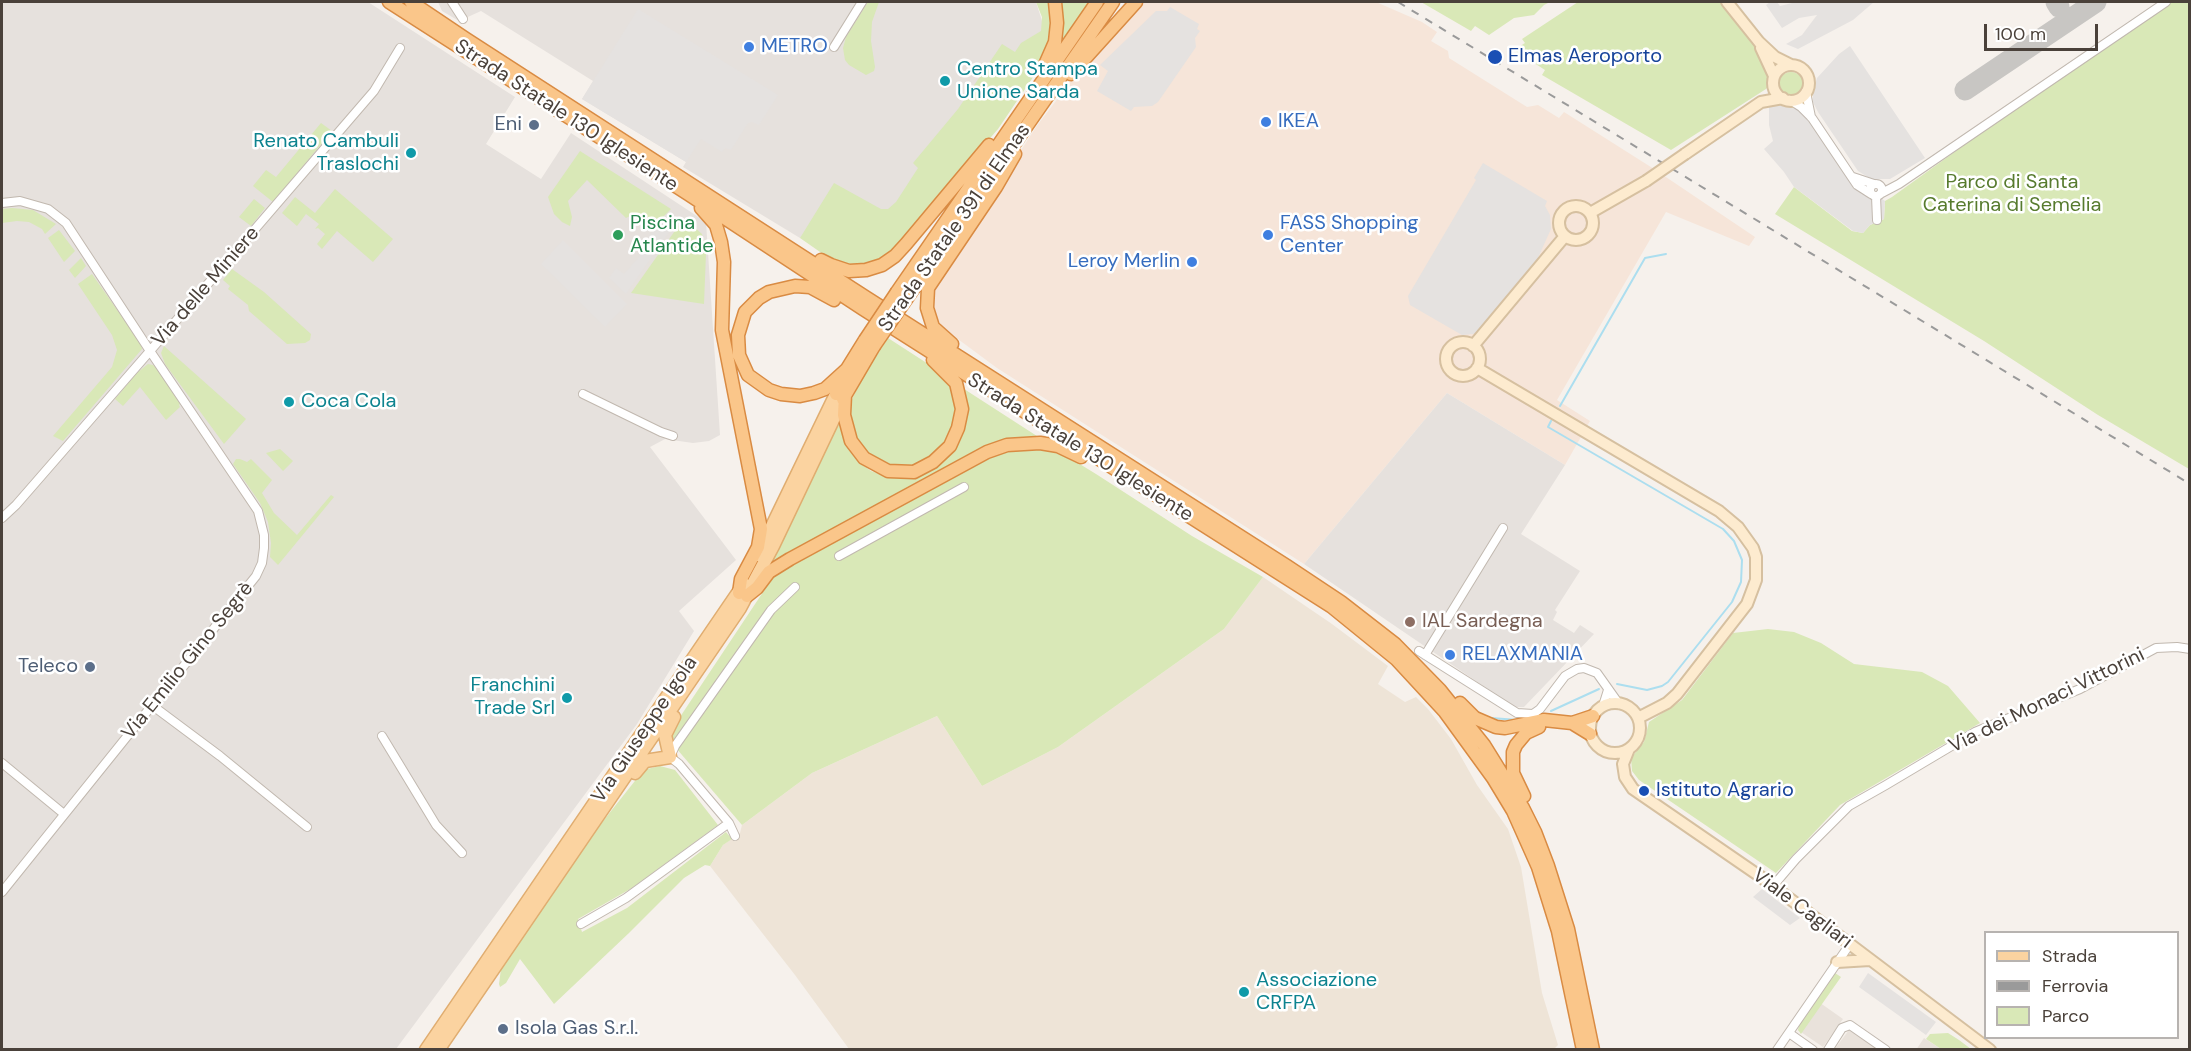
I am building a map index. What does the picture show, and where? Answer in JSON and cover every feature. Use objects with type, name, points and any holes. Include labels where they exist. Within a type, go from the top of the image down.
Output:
[{"type":"highway","points":[[383,2],[389,2]]},
{"type":"highway","name":"Strada Statale 130 Iglesiente","points":[[389,2],[915,343],[1332,607],[1396,659],[1445,712],[1493,778],[1513,811],[1538,867],[1558,931],[1583,1050]]},
{"type":"highway","name":"Strada Statale 130 Iglesiente","points":[[411,2],[1341,602],[1395,644],[1459,712],[1484,745],[1523,808],[1548,866],[1568,929],[1593,1050]]},
{"type":"highway","points":[[1037,88],[1038,75],[1048,61],[1055,42],[1057,23],[1055,2]]},
{"type":"highway","name":"Strada Statale 391 di Elmas","points":[[1015,133],[1037,88],[1098,2]]},
{"type":"highway","name":"Strada Statale 391 di Elmas","points":[[841,396],[847,369],[869,343],[1015,133],[1047,97],[1113,2]]},
{"type":"highway","points":[[1047,97],[1054,95],[1136,2]]},
{"type":"highway","points":[[767,233],[787,238],[831,265],[849,271],[866,270],[882,265],[906,244],[997,135],[1015,133],[1019,148],[996,188],[928,288],[927,308],[933,327],[974,366]]},
{"type":"highway","points":[[688,194],[716,225],[721,242],[724,262],[722,330],[761,529],[758,547],[741,579],[743,595],[758,588],[769,572],[790,560],[987,452],[1007,445],[1040,442],[1058,446],[1118,479],[1132,481]]},
{"type":"highway","points":[[847,369],[825,389],[800,396],[781,394],[769,390],[748,375],[739,355],[738,335],[745,312],[759,298],[778,288],[810,287],[850,310],[863,309]]},
{"type":"highway","name":"Strada Statale 391 di Elmas","points":[[841,396],[869,343]]},
{"type":"highway","points":[[841,396],[851,441],[864,458],[888,471],[914,472],[933,462],[950,446],[958,428],[962,409],[956,383],[915,343]]},
{"type":"highway","points":[[1426,675],[1436,675],[1475,718],[1496,727],[1516,727],[1544,720],[1572,723],[1593,716]]},
{"type":"highway","points":[[1523,808],[1525,799],[1513,773],[1513,752],[1526,733],[1553,722]]},
{"type":"highway","points":[[1572,723],[1590,734]]},
{"type":"main road","points":[[1727,2],[1759,42],[1775,57],[1799,67],[1807,75],[1809,84],[1806,92],[1799,99],[1761,102]]},
{"type":"main road","points":[[1759,42],[1778,95],[1786,99]]},
{"type":"main road","points":[[1590,213],[1646,181],[1761,102],[1781,68],[1791,65]]},
{"type":"main road","points":[[1575,206],[1590,213],[1592,227],[1587,236],[1576,240],[1565,236],[1559,226],[1559,220],[1564,211],[1575,206]]},
{"type":"main road","points":[[1473,346],[1565,236]]},
{"type":"main road","points":[[1456,343],[1468,343],[1473,346],[1479,354],[1477,368],[1468,375],[1457,375],[1448,368],[1446,362],[1448,351],[1456,343]]},
{"type":"main road","points":[[1477,368],[1719,511],[1738,527],[1753,548],[1756,557],[1756,580],[1747,604],[1677,694],[1667,703],[1638,718]]},
{"type":"main road","name":"Via Giuseppe Igola","points":[[438,1050],[676,702],[743,595],[841,396]]},
{"type":"main road","name":"Via Giuseppe Igola","points":[[426,1050],[743,595]]},
{"type":"main road","points":[[613,794],[624,788],[645,761],[670,757],[665,735],[677,711],[676,702]]},
{"type":"main road","points":[[1623,764],[1629,749],[1639,735],[1638,718],[1629,708],[1619,704],[1603,706],[1593,716],[1590,734],[1598,747],[1613,753],[1629,749]]},
{"type":"main road","name":"Viale Cagliari","points":[[1613,753],[1623,764],[1625,777],[1633,789],[1773,886],[1990,1050]]},
{"type":"main road","points":[[1837,962],[1871,960]]},
{"type":"street","points":[[452,2],[463,19]]},
{"type":"street","points":[[834,47],[862,2]]},
{"type":"street","points":[[1786,99],[1801,107],[1812,118],[1861,189],[1876,191],[1899,184],[2166,2]]},
{"type":"street","name":"Via delle Miniere","points":[[2,518],[16,505],[374,91],[400,48]]},
{"type":"street","points":[[1806,92],[1812,118]]},
{"type":"street","points":[[1876,191],[1877,220]]},
{"type":"street","name":"Via Emilio Gino Segrè","points":[[2,203],[20,201],[48,209],[66,223],[258,512],[264,535],[262,562],[256,576],[2,892]]},
{"type":"street","points":[[583,394],[673,436]]},
{"type":"street","points":[[840,556],[964,487]]},
{"type":"street","points":[[1503,528],[1422,653],[1510,710],[1524,714],[1533,714],[1540,709],[1565,676],[1577,669],[1597,672],[1619,704]]},
{"type":"street","points":[[735,837],[729,823],[679,764],[670,757],[675,746],[771,610],[795,587]]},
{"type":"street","name":"Via dei Monaci Vittorini","points":[[1773,886],[1811,843],[1849,806],[1975,732],[2080,689],[2156,648],[2177,646],[2190,649]]},
{"type":"street","points":[[1603,706],[1608,690]]},
{"type":"street","points":[[153,705],[307,827]]},
{"type":"street","points":[[382,736],[436,825],[462,853]]},
{"type":"street","points":[[2,763],[64,814]]},
{"type":"street","points":[[581,924],[626,898],[729,823]]},
{"type":"street","points":[[1777,1050],[1850,944]]},
{"type":"street","points":[[1828,1050],[1842,1028],[1850,1025],[1886,1050]]},
{"type":"street","points":[[1789,1033],[1813,1050]]},
{"type":"shaded area","points":[[2,2],[368,2],[515,97],[486,144],[541,179],[571,133],[706,222],[720,435],[709,441],[693,443],[665,439],[650,447],[736,560],[679,611],[694,631],[637,724],[396,1049],[2,1050]]},
{"type":"shaded area","points":[[438,2],[1036,2],[1043,24],[1040,40],[883,244],[800,238],[683,167],[686,162],[582,99],[593,81],[481,11],[459,21],[442,11]]},
{"type":"shaded area","name":"FASS Shopping Center","points":[[1142,2],[1376,2],[1422,22],[1437,32],[1431,41],[1448,51],[1449,58],[1527,107],[1538,105],[1559,118],[1564,112],[1755,237],[1749,246],[1666,212],[1557,400],[1590,421],[1565,465],[1447,393],[1304,564],[997,368],[943,328],[933,311],[931,303],[935,284],[1036,127],[1098,46]]},
{"type":"shaded area","points":[[1770,2],[1777,2],[1780,6],[1796,2],[1874,2],[1853,20],[1798,49],[1786,44],[1802,35],[1817,15],[1799,18],[1782,28],[1766,5]]},
{"type":"shaded area","points":[[1170,7],[1199,24],[1197,29],[1200,31],[1195,38],[1196,47],[1158,102],[1152,106],[1134,107],[1131,111],[1097,91],[1108,71],[1100,65],[1156,11],[1167,11]]},
{"type":"shaded area","points":[[638,9],[778,95],[759,125],[748,123],[731,150],[725,148],[722,152],[701,139],[686,162],[582,99]]},
{"type":"shaded area","points":[[1850,46],[1925,158],[1890,179],[1871,179],[1858,171],[1813,102],[1813,91],[1817,78],[1839,54]]},
{"type":"shaded area","points":[[1783,98],[1801,107],[1853,177],[1885,201],[1884,219],[1870,225],[1863,233],[1853,231],[1794,187],[1764,149],[1773,141],[1769,125],[1769,101]]},
{"type":"shaded area","points":[[1483,163],[1547,201],[1545,206],[1550,215],[1551,229],[1537,260],[1478,331],[1462,335],[1410,305],[1408,296],[1476,180],[1474,178]]},
{"type":"shaded area","points":[[669,214],[679,218],[626,294],[609,278],[616,268],[624,274],[652,242],[648,237]]},
{"type":"shaded area","points":[[563,240],[627,304],[605,327],[541,264]]},
{"type":"shaded area","points":[[1447,393],[1565,465],[1521,534],[1580,571],[1555,610],[1557,612],[1553,620],[1574,633],[1580,625],[1594,634],[1524,707],[1514,707],[1304,564]]},
{"type":"shaded area","points":[[1263,577],[1388,666],[1378,684],[1405,702],[1416,697],[1428,709],[1451,739],[1477,785],[1508,829],[1521,867],[1542,993],[1558,1045],[1553,1050],[849,1049],[710,866],[723,845],[740,833],[742,825],[812,773],[937,716],[982,786],[1058,747],[1224,629]]},
{"type":"shaded area","points":[[1762,889],[1800,918],[1790,925],[1753,897]]},
{"type":"shaded area","points":[[1868,973],[1936,1022],[1926,1035],[1859,987]]},
{"type":"shaded area","points":[[1816,1000],[1843,1019],[1823,1047],[1798,1030]]},
{"type":"shaded area","points":[[1849,1030],[1854,1032],[1879,1050],[1834,1050]]},
{"type":"shaded area","points":[[1924,1038],[1941,1049],[1916,1050]]},
{"type":"green space","points":[[868,2],[879,2],[872,22],[871,41],[875,67],[874,71],[866,75],[849,65],[845,60],[843,48],[846,37]]},
{"type":"green space","points":[[1036,2],[1050,2],[1053,29],[1044,61],[998,129],[893,251],[877,262],[854,266],[833,261],[800,238],[834,183],[881,209],[888,209],[896,202],[918,168],[913,163],[958,109],[1002,44],[1015,52],[1021,43],[1041,31],[1042,17]]},
{"type":"green space","points":[[1059,2],[1090,2],[1064,38],[1060,39]]},
{"type":"green space","points":[[1421,2],[1550,2],[1534,15],[1514,18],[1489,35],[1475,26],[1471,31]]},
{"type":"green space","points":[[1578,2],[1722,2],[1754,43],[1768,71],[1770,84],[1766,89],[1671,150],[1542,75],[1545,70],[1514,50],[1525,43],[1522,39]]},
{"type":"green space","name":"Parco di Santa Caterina di Semelia","points":[[2171,2],[2189,2],[2189,469],[1775,214],[1794,187],[1852,231],[1863,233],[1870,225],[1884,219],[1885,201]]},
{"type":"green space","points":[[1791,72],[1800,75],[1803,84],[1800,93],[1791,96],[1782,93],[1779,84],[1782,75]]},
{"type":"green space","points":[[321,123],[332,131],[273,202],[253,186],[266,170],[276,177]]},
{"type":"green space","points":[[580,151],[671,209],[652,228],[632,215],[626,218],[587,180],[568,201],[572,217],[570,226],[562,222],[554,214],[548,197]]},
{"type":"green space","points":[[335,189],[393,239],[373,262],[337,231],[322,249],[317,244],[325,234],[318,228],[315,229],[319,224],[306,214],[297,226],[282,213],[295,197],[315,213]]},
{"type":"green space","points":[[254,199],[265,208],[251,226],[239,217]]},
{"type":"green space","points":[[2,209],[33,210],[56,224],[45,234],[42,229],[29,222],[2,223]]},
{"type":"green space","points":[[684,218],[702,234],[706,254],[704,304],[631,293]]},
{"type":"green space","points":[[59,230],[75,251],[64,262],[48,238]]},
{"type":"green space","points":[[81,258],[86,266],[75,278],[69,270]]},
{"type":"green space","points":[[232,269],[264,292],[311,334],[310,340],[305,343],[287,344],[249,311],[248,305],[228,289],[230,286],[223,280]]},
{"type":"green space","points":[[92,274],[141,344],[142,349],[63,441],[53,436],[112,367],[117,350],[112,335],[78,284]]},
{"type":"green space","points":[[888,338],[936,369],[947,381],[958,403],[955,427],[941,451],[917,466],[903,468],[876,463],[854,440],[848,415],[850,403],[865,373]]},
{"type":"green space","points":[[164,346],[246,419],[224,444],[165,364],[161,353]]},
{"type":"green space","points":[[148,364],[157,368],[181,403],[180,407],[166,420],[140,387],[123,406],[115,399],[137,373]]},
{"type":"green space","points":[[961,387],[1040,438],[1019,438],[1006,441],[772,565],[771,562],[839,418],[849,449],[860,463],[871,471],[888,477],[922,474],[938,467],[947,458],[963,432],[966,407]]},
{"type":"green space","points":[[1042,448],[1065,455],[1192,536],[1263,577],[1224,629],[1058,747],[982,786],[937,716],[812,773],[742,825],[670,741],[672,729],[775,574],[994,455],[1008,450]]},
{"type":"green space","points":[[280,449],[293,461],[283,471],[266,453]]},
{"type":"green space","points":[[236,459],[247,462],[251,459],[272,480],[262,493],[274,513],[297,535],[331,495],[334,497],[278,565],[270,557],[268,522],[260,503],[233,464]]},
{"type":"green space","points":[[1768,629],[1794,632],[1821,643],[1854,664],[1922,672],[1948,686],[1980,723],[1840,805],[1776,873],[1639,780],[1632,771],[1631,758],[1644,742],[1649,722],[1682,700],[1733,633]]},
{"type":"green space","points":[[660,766],[675,770],[718,825],[632,888],[578,919],[582,932],[627,908],[726,832],[732,839],[723,845],[710,866],[705,865],[684,878],[554,1004],[520,959],[506,983],[500,987],[501,969],[600,825],[642,772]]},
{"type":"green space","points":[[1835,973],[1841,977],[1801,1034],[1798,1030],[1799,1025]]},
{"type":"green space","points":[[1948,1033],[1971,1049],[1941,1049],[1926,1039],[1930,1034]]},
{"type":"waterway","points":[[1560,406],[1645,258],[1666,254]]},
{"type":"waterway","points":[[1551,421],[1548,427],[1723,529],[1734,541],[1742,560],[1741,582],[1732,602],[1668,682],[1647,690],[1617,684]]},
{"type":"waterway","points":[[1551,711],[1599,689]]},
{"type":"waterway","points":[[1475,710],[1483,715]]},
{"type":"waterway","points":[[1491,718],[1518,720]]},
{"type":"taxiway","points":[[2056,2],[2059,7]]},
{"type":"taxiway","points":[[1965,90],[2096,2]]},
{"type":"railway","points":[[1398,2],[2190,484]]},
{"type":"place","name":"METRO","points":[[749,47]]},
{"type":"place","name":"Elmas Aeroporto","points":[[1495,57]]},
{"type":"place","name":"Centro Stampa Unione Sarda","points":[[945,81]]},
{"type":"place","name":"IKEA","points":[[1266,122]]},
{"type":"place","name":"Eni","points":[[534,125]]},
{"type":"place","name":"Renato Cambuli Traslochi","points":[[411,153]]},
{"type":"place","name":"Piscina Atlantide","points":[[618,235]]},
{"type":"place","name":"FASS Shopping Center","points":[[1268,235]]},
{"type":"place","name":"Leroy Merlin","points":[[1192,262]]},
{"type":"place","name":"Coca Cola","points":[[289,402]]},
{"type":"place","name":"IAL Sardegna","points":[[1410,622]]},
{"type":"place","name":"RELAXMANIA","points":[[1450,655]]},
{"type":"place","name":"Teleco","points":[[90,667]]},
{"type":"place","name":"Franchini Trade Srl","points":[[567,698]]},
{"type":"place","name":"Istituto Agrario","points":[[1644,791]]},
{"type":"place","name":"Associazione CRFPA","points":[[1244,992]]},
{"type":"place","name":"Isola Gas S.r.l.","points":[[503,1029]]}]
